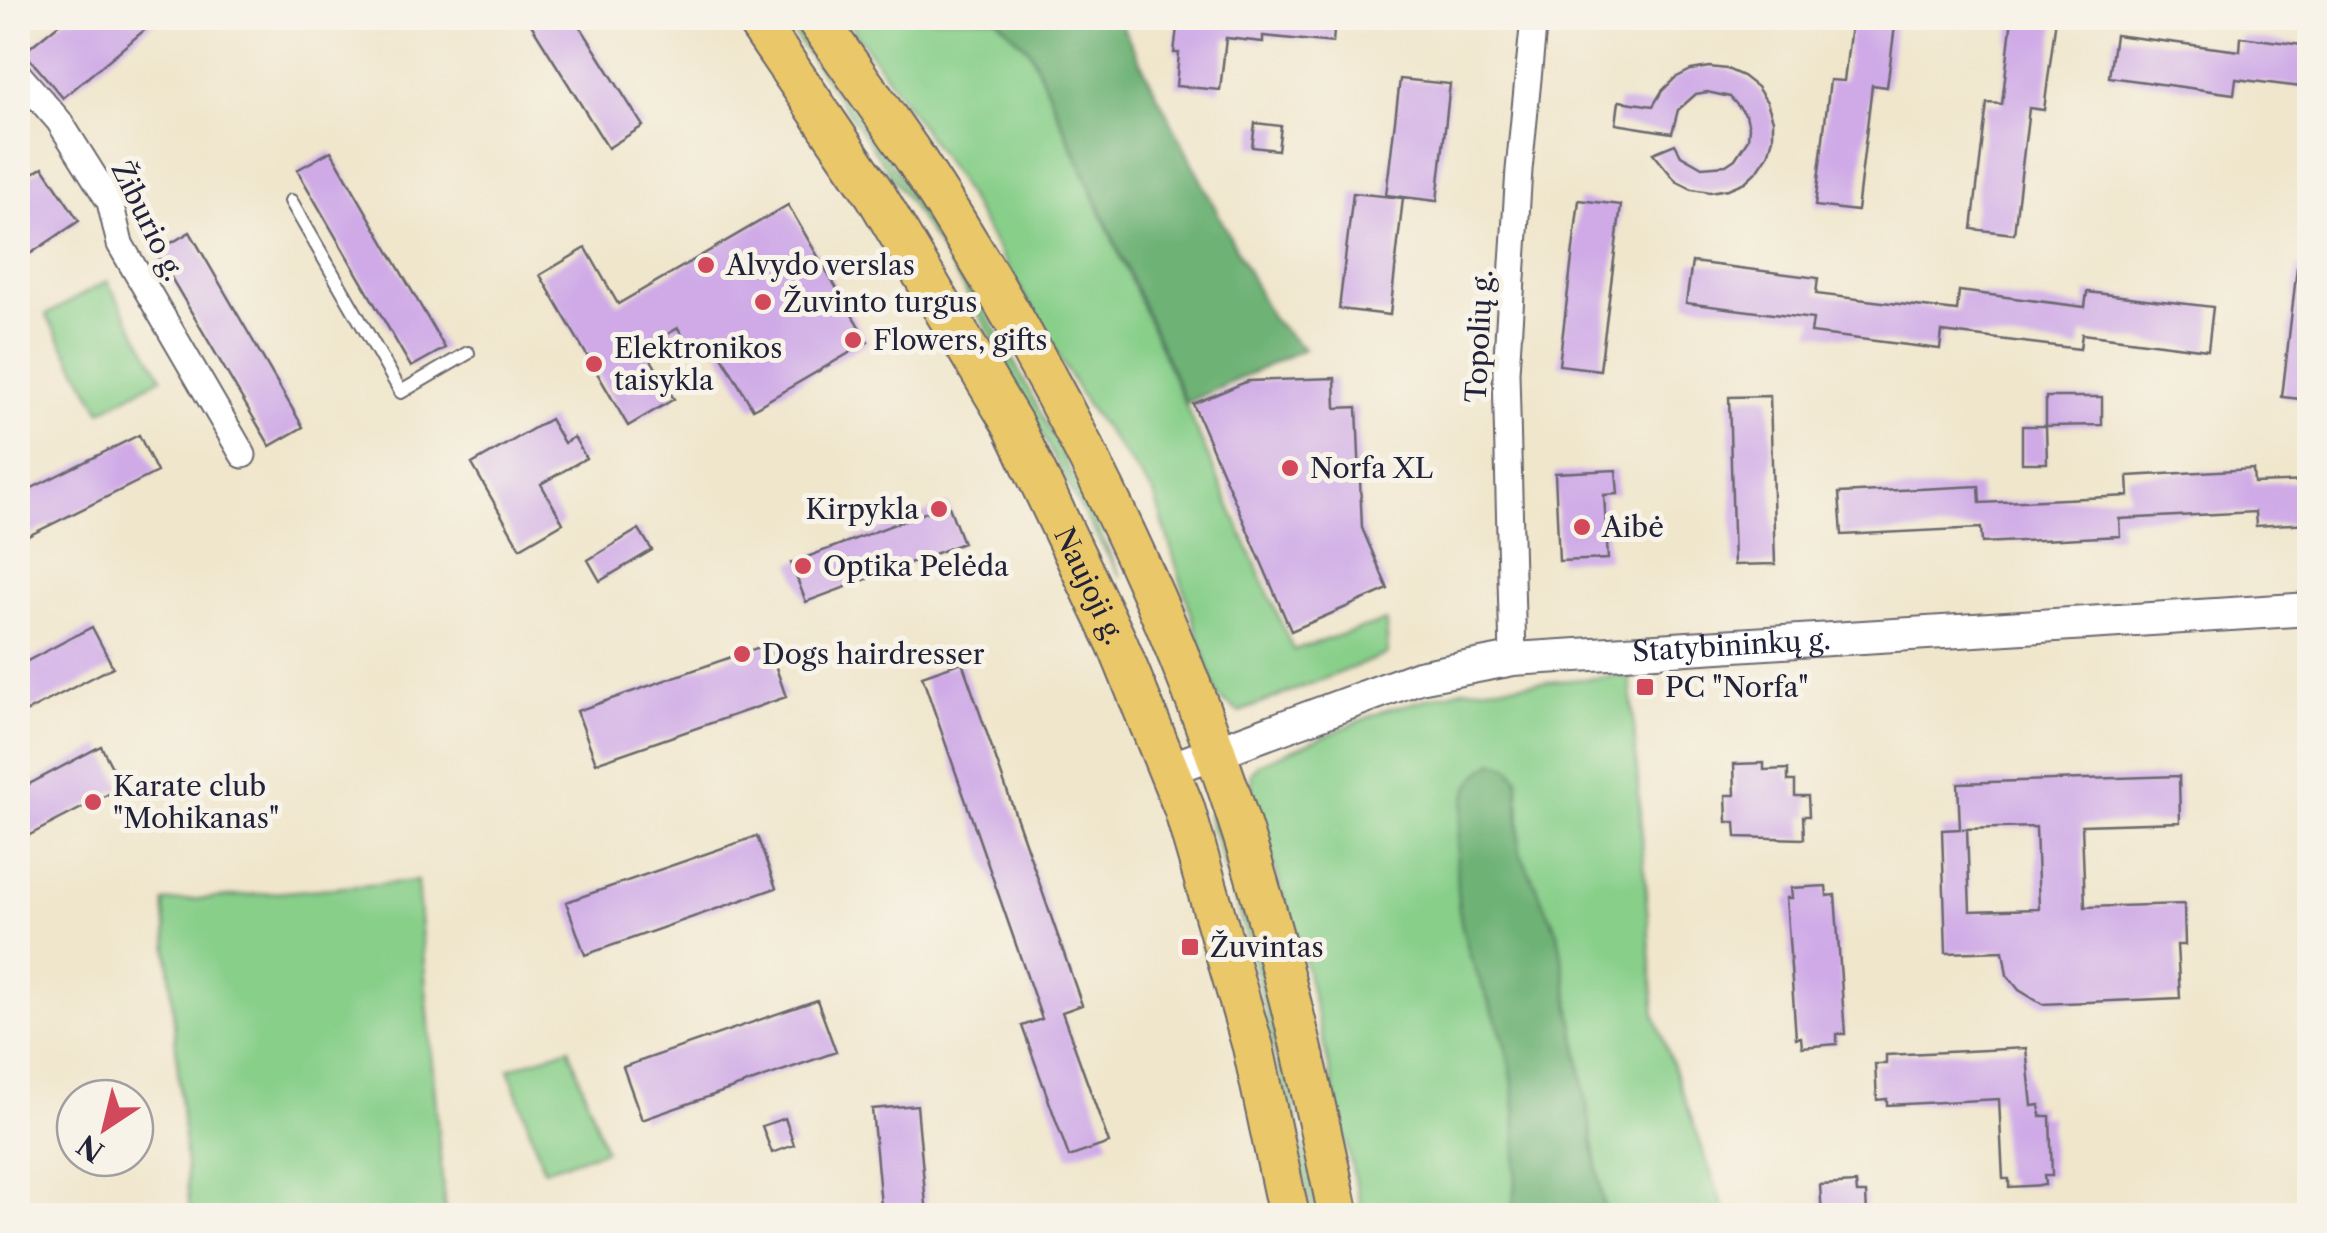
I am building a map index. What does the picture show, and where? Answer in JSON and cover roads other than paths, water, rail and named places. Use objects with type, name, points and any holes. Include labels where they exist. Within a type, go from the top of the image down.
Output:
[{"type":"main road","name":"Naujoji g.","points":[[755,18],[875,194],[1013,425],[1117,643],[1170,769],[1252,1047],[1289,1216]]},
{"type":"main road","name":"Naujoji g.","points":[[816,18],[916,161],[1000,296],[1058,401],[1168,634],[1216,752],[1277,949],[1339,1216]]},
{"type":"street","name":"Topolių g.","points":[[1513,659],[1506,372],[1534,18]]},
{"type":"street","name":"Žiburio g.","points":[[18,74],[59,121],[110,202],[120,244],[243,455]]},
{"type":"street","name":"Statybininkų g.","points":[[1170,769],[1419,677],[1513,659],[2310,609]]},
{"type":"lane","points":[[291,201],[401,392],[468,353]]},
{"type":"place","name":"Alvydo verslas","points":[[706,265]]},
{"type":"place","name":"Žuvinto turgus","points":[[763,302]]},
{"type":"place","name":"Flowers, gifts","points":[[853,340]]},
{"type":"place","name":"Elektronikos taisykla","points":[[594,364]]},
{"type":"place","name":"Norfa XL","points":[[1290,468]]},
{"type":"place","name":"Kirpykla","points":[[939,509]]},
{"type":"place","name":"Aibė","points":[[1582,527]]},
{"type":"place","name":"Optika Pelėda","points":[[803,566]]},
{"type":"place","name":"Dogs hairdresser","points":[[742,654]]},
{"type":"place","name":"PC \"Norfa\"","points":[[1645,687]]},
{"type":"place","name":"Karate club \"Mohikanas\"","points":[[93,802]]},
{"type":"place","name":"Žuvintas","points":[[1190,947]]}]
